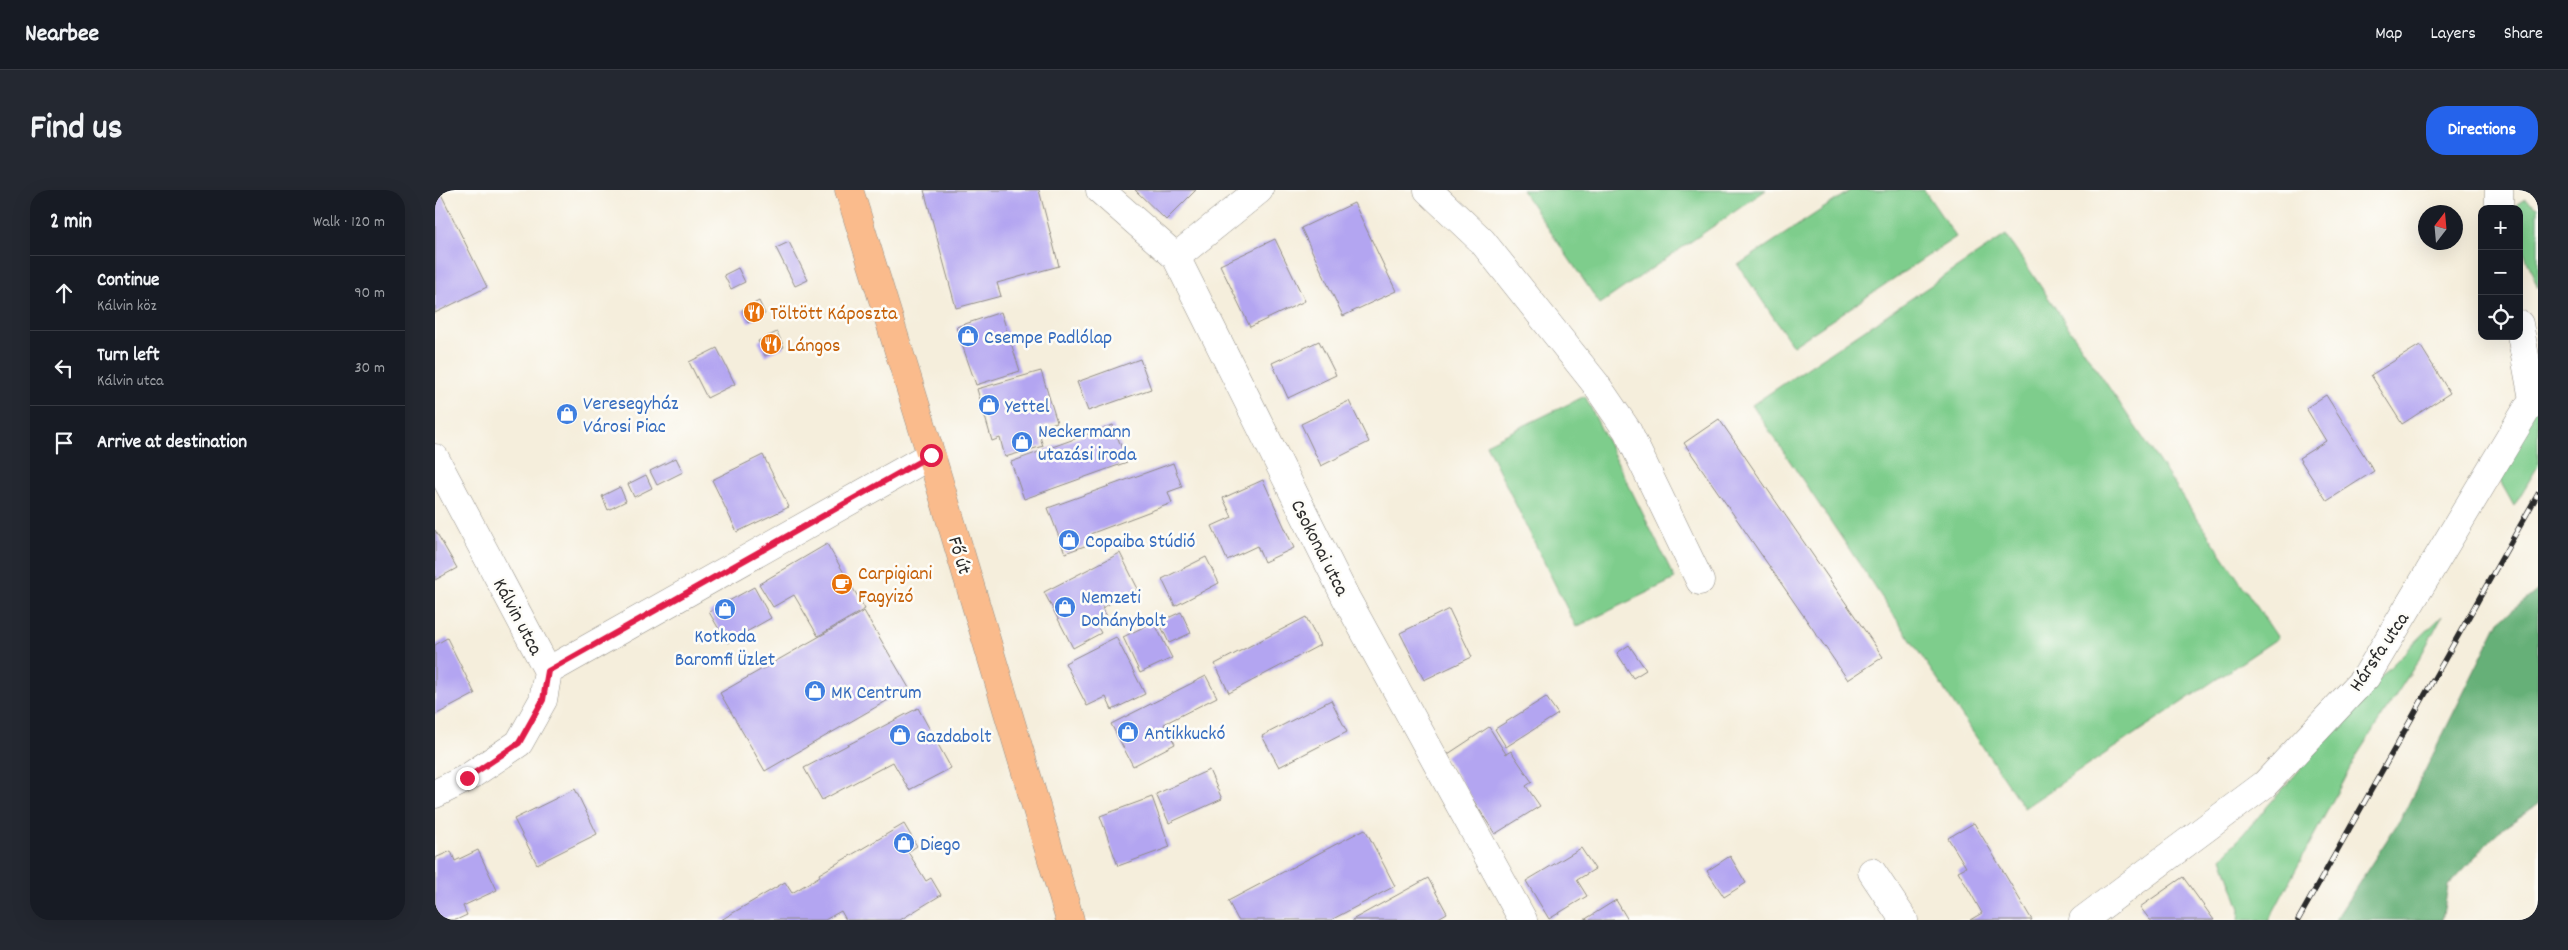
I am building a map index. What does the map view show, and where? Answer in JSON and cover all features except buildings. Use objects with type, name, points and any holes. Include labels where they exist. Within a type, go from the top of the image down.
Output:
[{"type":"main road","name":"Fő út","points":[[849,190],[1071,920]]},
{"type":"street","name":"Csokonai utca","points":[[1100,190],[1176,257],[1346,598],[1523,920]]},
{"type":"street","points":[[1176,257],[1259,190]]},
{"type":"street","points":[[1427,190],[1482,241],[1595,383],[1627,430],[1700,581]]},
{"type":"street","points":[[2499,190],[2499,205]]},
{"type":"street","name":"Hársfa utca","points":[[2083,920],[2265,784],[2365,678],[2533,399],[2522,340]]},
{"type":"street","points":[[548,671],[931,455]]},
{"type":"street","name":"Kálvin utca","points":[[435,458],[548,671],[543,700],[519,743],[467,778],[435,794]]},
{"type":"street","points":[[1872,872],[1904,920]]},
{"type":"green space","points":[[1522,190],[1766,190],[1600,304]]},
{"type":"green space","points":[[1851,190],[1924,190],[1956,237],[1793,346],[1738,265]]},
{"type":"green space","points":[[2525,199],[2538,207],[2538,289],[2523,249],[2523,205],[2517,204]]},
{"type":"green space","points":[[2006,235],[2278,638],[2024,808],[1752,405]]},
{"type":"green space","points":[[1585,396],[1675,579],[1576,627],[1486,444]]},
{"type":"green space","points":[[2538,396],[2538,466],[2514,506],[2500,481]]},
{"type":"green space","points":[[2538,590],[2538,804],[2498,832],[2448,886],[2442,920],[2335,920],[2403,815],[2499,621]]},
{"type":"green space","points":[[2442,616],[2418,661],[2357,755],[2269,920],[2239,920],[2240,909],[2222,858],[2389,668]]},
{"type":"railway","points":[[2298,920],[2538,494]]},
{"type":"place","name":"Töltött Káposzta","points":[[754,312]]},
{"type":"place","name":"Csempe Padlólap","points":[[968,336]]},
{"type":"place","name":"Lángos","points":[[771,344]]},
{"type":"place","name":"Yettel","points":[[989,405]]},
{"type":"place","name":"Veresegyház Városi Piac","points":[[567,414]]},
{"type":"place","name":"Neckermann utazási iroda","points":[[1022,442]]},
{"type":"place","name":"Copaiba Stúdió","points":[[1069,540]]},
{"type":"place","name":"Carpigiani Fagyizó","points":[[842,584]]},
{"type":"place","name":"Nemzeti Dohánybolt","points":[[1065,607]]},
{"type":"place","name":"Kotkoda Baromfi Üzlet","points":[[725,609]]},
{"type":"place","name":"MK Centrum","points":[[815,691]]},
{"type":"place","name":"Antikkuckó","points":[[1128,732]]},
{"type":"place","name":"Gazdabolt","points":[[900,735]]},
{"type":"place","name":"Diego","points":[[904,843]]},
{"type":"route","points":[[467,778],[519,743],[543,700],[548,671],[823,518],[931,455]]}]
